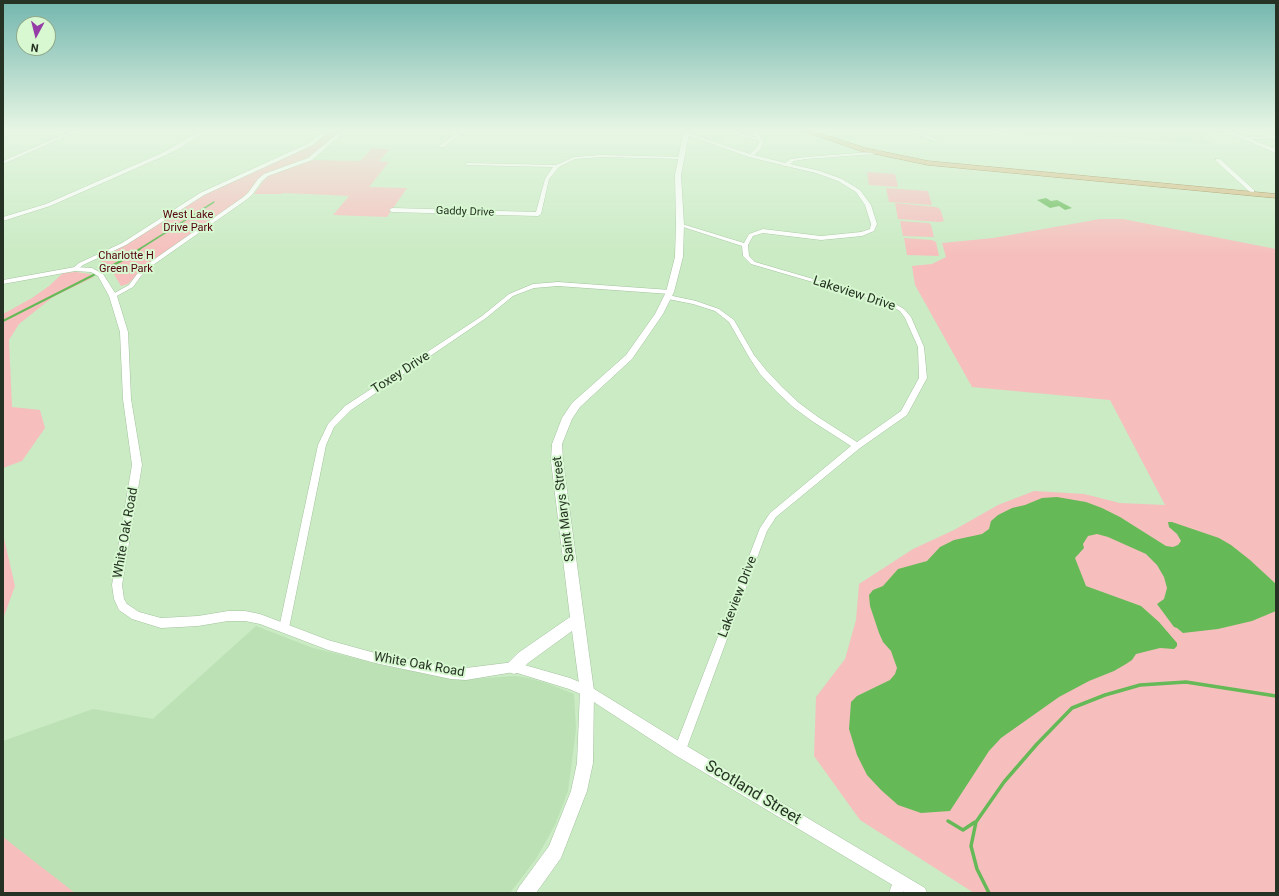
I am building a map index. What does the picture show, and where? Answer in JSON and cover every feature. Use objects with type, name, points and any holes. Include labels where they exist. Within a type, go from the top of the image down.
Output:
[{"type":"main road","name":"Saint Marys Street","points":[[525,893],[555,852],[579,791],[584,763],[587,691],[557,461],[557,444],[562,428],[574,408],[629,357],[669,295],[680,257],[679,171]]},
{"type":"main road","points":[[1002,171],[1276,194]]},
{"type":"main road","points":[[1034,171],[1276,194]]},
{"type":"main road","points":[[514,667],[523,658],[578,619]]},
{"type":"street","points":[[3,218],[48,205],[126,171]]},
{"type":"street","points":[[75,269],[81,264],[124,244],[209,190],[252,171]]},
{"type":"street","points":[[113,296],[131,286],[139,275],[151,264],[244,199],[266,175],[278,171]]},
{"type":"street","name":"Gaddy Drive","points":[[392,210],[538,214],[545,184],[552,171]]},
{"type":"street","points":[[680,224],[745,245],[751,235],[763,231],[821,238],[862,234],[872,230],[874,224],[868,205],[858,191],[840,180],[812,171]]},
{"type":"street","points":[[1230,171],[1252,191]]},
{"type":"street","name":"Lakeview Drive","points":[[680,750],[763,530],[772,515],[857,446],[904,413],[922,378],[921,347],[908,317],[902,310],[890,303],[753,263],[746,256],[745,245]]},
{"type":"street","name":"White Oak Road","points":[[3,282],[75,269],[97,272],[101,274],[113,296],[124,332],[127,399],[137,465],[117,585],[119,598],[123,607],[136,616],[161,623],[198,621],[228,616],[245,616],[260,619],[350,652],[451,673],[479,673],[514,667],[556,679],[587,691]]},
{"type":"street","name":"Toxey Drive","points":[[284,628],[322,445],[331,426],[348,408],[484,317],[511,294],[533,286],[558,284],[669,295],[717,310],[732,321],[751,356],[779,389],[796,405],[815,419],[857,446]]},
{"type":"street","name":"Scotland Street","points":[[587,691],[898,887],[920,893]]},
{"type":"shaded area","points":[[1046,198],[1051,201],[1057,200],[1072,208],[1065,210],[1059,206],[1050,208],[1037,200]]},
{"type":"shaded area","points":[[1057,497],[1086,502],[1102,508],[1120,517],[1166,546],[1173,547],[1178,545],[1181,541],[1177,534],[1169,527],[1168,522],[1219,538],[1231,545],[1250,560],[1276,584],[1276,611],[1252,621],[1218,629],[1183,633],[1174,627],[1157,604],[1164,599],[1167,588],[1164,577],[1157,565],[1146,554],[1108,537],[1097,534],[1088,536],[1083,544],[1084,548],[1075,558],[1086,586],[1141,606],[1159,622],[1177,643],[1177,646],[1174,649],[1160,648],[1136,654],[1132,660],[1114,671],[1089,681],[1059,697],[1001,738],[989,751],[950,811],[921,813],[898,805],[867,775],[857,755],[849,729],[851,702],[857,696],[890,680],[895,674],[897,668],[891,651],[883,642],[879,633],[870,606],[869,595],[873,590],[883,586],[898,569],[927,561],[940,547],[954,540],[982,534],[989,529],[991,521],[998,515],[1012,508],[1025,505],[1042,498]]},
{"type":"shaded area","points":[[256,626],[313,648],[382,665],[457,680],[515,676],[546,683],[574,694],[576,729],[568,791],[555,825],[536,859],[510,893],[3,893],[3,741],[93,709],[153,719]]},
{"type":"green space","points":[[254,171],[273,171],[264,174],[242,199],[148,264],[128,284],[121,286],[109,266],[99,260],[213,190]]},
{"type":"green space","points":[[280,171],[382,171],[369,187],[407,188],[387,217],[333,215],[349,196],[285,193],[254,194],[264,180],[271,174]]},
{"type":"green space","points":[[867,172],[895,174],[898,187],[869,185]]},
{"type":"green space","points":[[886,188],[928,191],[932,205],[889,202]]},
{"type":"green space","points":[[895,203],[936,207],[940,209],[944,221],[898,219]]},
{"type":"green space","points":[[1100,219],[1123,219],[1276,249],[1276,893],[974,893],[860,820],[814,756],[816,697],[845,659],[856,620],[859,584],[913,549],[954,530],[998,505],[1034,491],[1084,494],[1120,503],[1165,505],[1110,400],[972,387],[915,285],[912,266],[932,264],[946,257],[942,243],[993,238]]},
{"type":"green space","points":[[900,221],[929,223],[931,225],[934,237],[903,236]]},
{"type":"green space","points":[[904,238],[932,240],[936,242],[939,256],[907,255]]},
{"type":"green space","points":[[76,272],[90,274],[94,277],[53,297],[19,324],[9,340],[12,407],[40,410],[45,428],[22,461],[3,468],[3,314],[32,298],[49,286],[63,273]]},
{"type":"green space","points":[[3,534],[15,586],[3,619]]},
{"type":"green space","points":[[3,837],[75,893],[3,893]]},
{"type":"waterway","points":[[138,250],[214,202]]},
{"type":"waterway","points":[[3,321],[123,260],[140,249]]},
{"type":"waterway","points":[[989,893],[977,869],[971,846],[976,822],[1004,782],[1037,744],[1072,708],[1105,695],[1140,685],[1186,682],[1276,696]]},
{"type":"waterway","points":[[948,821],[963,830],[975,822]]},
{"type":"park label","name":"West Lake Drive Park","points":[[188,221]]},
{"type":"park label","name":"Charlotte H Green Park","points":[[126,262]]}]
